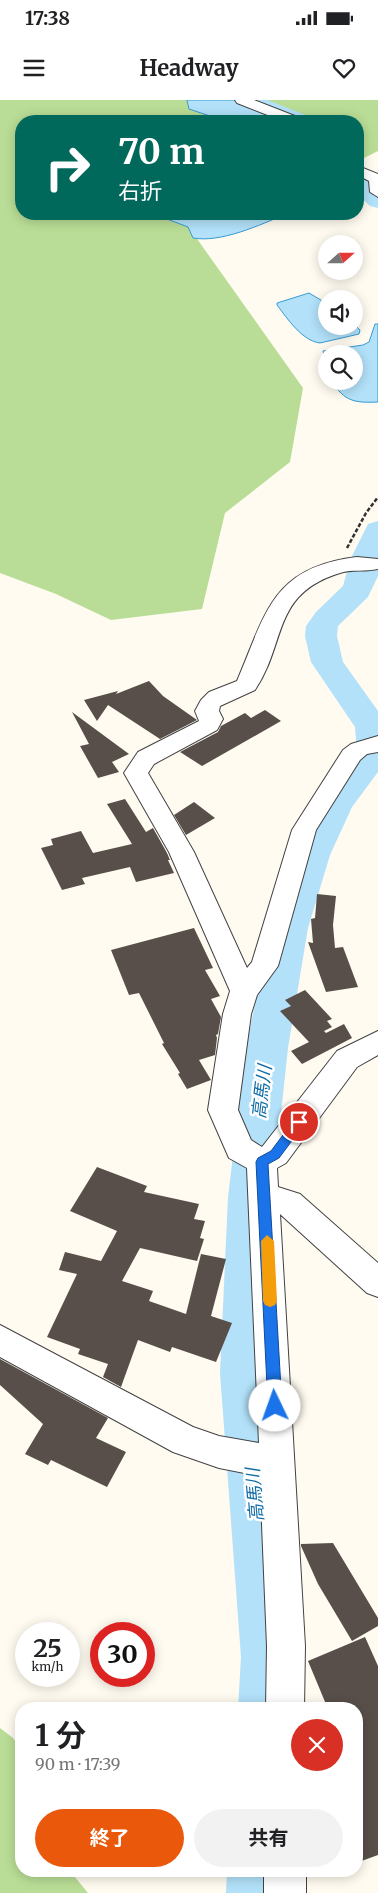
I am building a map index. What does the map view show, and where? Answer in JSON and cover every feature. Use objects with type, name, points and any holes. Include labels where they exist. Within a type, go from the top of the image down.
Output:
[{"type":"street","points":[[242,100],[280,115]]},
{"type":"street","points":[[364,173],[374,178],[378,183],[378,192]]},
{"type":"street","points":[[244,991],[228,951],[177,840],[156,802],[136,773],[146,758],[209,725],[211,719],[206,711],[214,698],[247,685],[274,615],[282,601],[300,582],[318,572],[334,568],[353,564],[373,564]]},
{"type":"street","points":[[262,1162],[240,1148],[223,1110],[237,1014],[244,991],[264,966],[304,830],[351,755],[359,749],[378,744]]},
{"type":"street","points":[[262,1162],[275,1154],[348,1059],[378,1042]]},
{"type":"street","points":[[262,1162],[286,1646],[285,1702]]},
{"type":"street","points":[[265,1197],[289,1202],[378,1283]]},
{"type":"street","points":[[0,1340],[186,1441],[219,1452],[278,1463]]},
{"type":"street","points":[[285,1877],[286,1893]]},
{"type":"path","points":[[334,568],[344,555],[366,513],[378,498]]},
{"type":"green space","points":[[0,100],[378,100],[378,151],[364,158],[364,115],[15,115],[15,220],[229,220],[195,236],[303,388],[290,462],[225,513],[202,609],[111,620],[56,594],[0,573]]},
{"type":"green space","points":[[0,1728],[15,1741],[15,1877],[75,1877],[88,1893],[0,1893]]},
{"type":"water","points":[[187,100],[236,100],[274,115],[207,115],[189,109]]},
{"type":"water","points":[[170,220],[271,220],[228,236],[216,238],[193,238],[188,227]]},
{"type":"water","points":[[309,293],[318,298],[318,335],[355,335],[320,343],[313,341],[301,334],[285,316],[277,303]]},
{"type":"water","points":[[375,324],[378,324],[378,402],[351,400],[339,390],[363,390],[363,345],[369,342]]},
{"type":"building","points":[[149,681],[163,696],[197,720],[160,739],[108,705],[97,721],[84,700],[118,691],[116,694]]},
{"type":"building","points":[[265,710],[281,721],[202,766],[180,752],[218,732],[221,726],[245,713],[251,718]]},
{"type":"building","points":[[72,712],[129,754],[112,762],[119,772],[98,778],[80,746],[89,744]]},
{"type":"building","points":[[125,799],[146,832],[153,828],[167,853],[174,873],[136,882],[130,867],[82,878],[85,884],[62,890],[41,848],[53,845],[51,839],[81,831],[93,853],[132,844],[107,804]]},
{"type":"building","points":[[194,802],[215,818],[186,835],[174,815]]},
{"type":"building","points":[[317,894],[336,896],[333,925],[335,948],[343,947],[358,987],[326,992],[308,942],[313,943],[311,919],[315,918]]},
{"type":"building","points":[[194,928],[213,968],[205,970],[220,996],[211,999],[221,1017],[218,1034],[216,1035],[215,1055],[199,1060],[211,1080],[187,1089],[178,1074],[180,1073],[162,1044],[164,1043],[139,993],[129,995],[111,950]]},
{"type":"building","points":[[305,990],[332,1019],[327,1021],[332,1027],[324,1031],[326,1033],[344,1024],[352,1038],[302,1064],[291,1051],[309,1042],[280,1011],[291,1006],[285,1000]]},
{"type":"building","points":[[97,1167],[147,1186],[144,1192],[199,1204],[194,1219],[205,1221],[200,1238],[204,1239],[197,1261],[140,1248],[122,1281],[153,1291],[149,1301],[186,1314],[201,1254],[226,1259],[211,1316],[232,1323],[216,1362],[172,1347],[170,1352],[138,1340],[121,1387],[103,1377],[108,1364],[78,1354],[80,1349],[47,1337],[77,1274],[59,1270],[65,1252],[101,1261],[117,1231],[70,1211]]},
{"type":"building","points":[[0,1359],[108,1418],[96,1438],[126,1452],[107,1487],[51,1460],[48,1465],[25,1454],[43,1424],[0,1385]]},
{"type":"building","points":[[333,1543],[378,1618],[378,1626],[352,1641],[318,1584],[301,1546],[301,1544]]},
{"type":"building","points":[[365,1637],[378,1666],[378,1855],[363,1860],[363,1702],[325,1702],[308,1661]]},
{"type":"waterway","name":"高馬川","points":[[249,100],[288,115]]},
{"type":"waterway","name":"高馬川","points":[[364,190],[378,201]]},
{"type":"waterway","name":"高馬川","points":[[266,1702],[268,1657],[244,1373],[250,1197],[267,1048],[289,928],[312,855],[335,804],[357,773],[375,754],[372,727],[327,662],[321,636],[322,626],[327,619],[357,590],[363,575],[366,558],[378,530]]},
{"type":"waterway","name":"高馬川","points":[[256,1893],[257,1877]]},
{"type":"slow traffic","points":[[267,1241],[270,1301]]},
{"type":"route","points":[[275,1406],[262,1162],[275,1154],[299,1122]]}]
